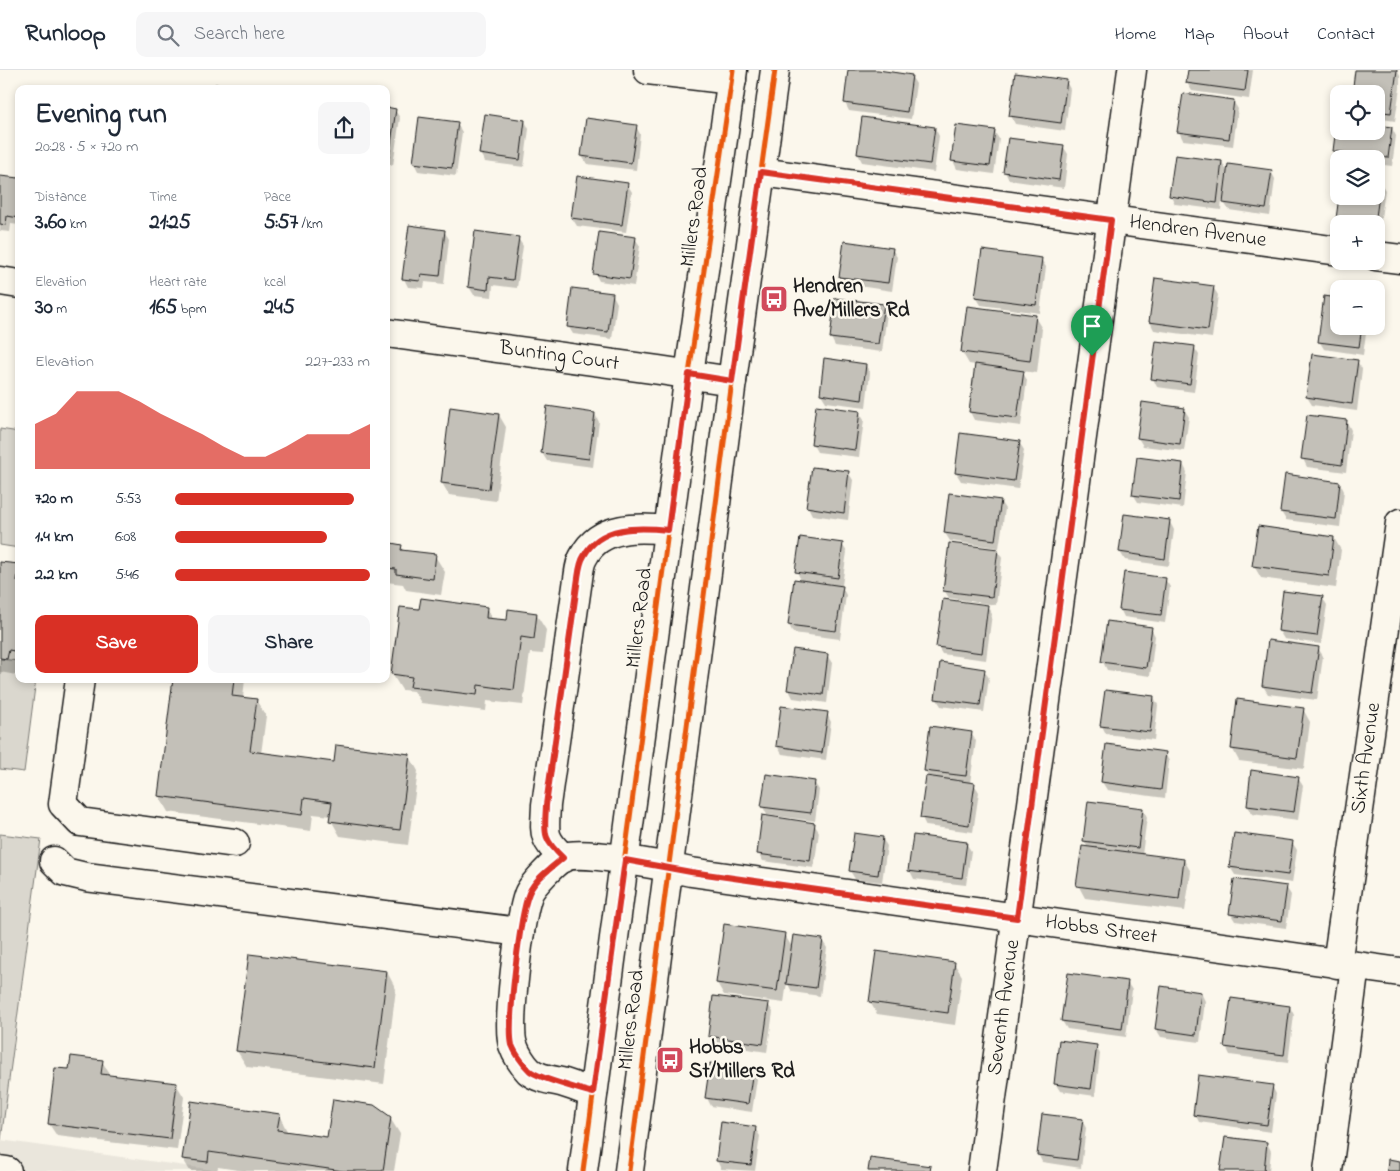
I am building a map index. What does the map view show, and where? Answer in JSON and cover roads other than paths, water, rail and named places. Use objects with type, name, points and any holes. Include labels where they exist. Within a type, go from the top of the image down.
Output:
[{"type":"street","points":[[648,70],[732,75]]},
{"type":"street","name":"Millers Road","points":[[629,1171],[732,381],[775,70]]},
{"type":"street","name":"Seventh Avenue","points":[[982,1171],[1132,70]]},
{"type":"street","name":"Millers Road","points":[[583,1171],[689,374],[732,75]]},
{"type":"street","name":"Hendren Avenue","points":[[761,172],[1330,250]]},
{"type":"street","points":[[1385,257],[1400,259]]},
{"type":"street","points":[[0,281],[15,283]]},
{"type":"street","name":"Bunting Court","points":[[390,334],[732,381]]},
{"type":"street","name":"Sixth Avenue","points":[[1328,1171],[1346,965],[1400,523]]},
{"type":"street","points":[[593,1093],[546,1079],[530,1072],[520,1060],[512,1044],[513,1000],[520,932],[528,895],[533,885],[563,858],[550,845],[545,832],[546,814],[576,588],[583,557],[591,545],[610,532],[648,528],[668,530]]},
{"type":"street","points":[[79,683],[63,804],[80,822],[235,843]]},
{"type":"street","name":"Hobbs Street","points":[[563,858],[573,855],[625,860],[691,872],[1400,972]]},
{"type":"street","points":[[54,861],[65,872],[86,877],[520,932]]},
{"type":"street","points":[[0,1170],[6,1171]]},
{"type":"place","name":"Hendren Ave/Millers Rd","points":[[774,299]]},
{"type":"place","name":"Hobbs St/Millers Rd","points":[[670,1060]]}]
